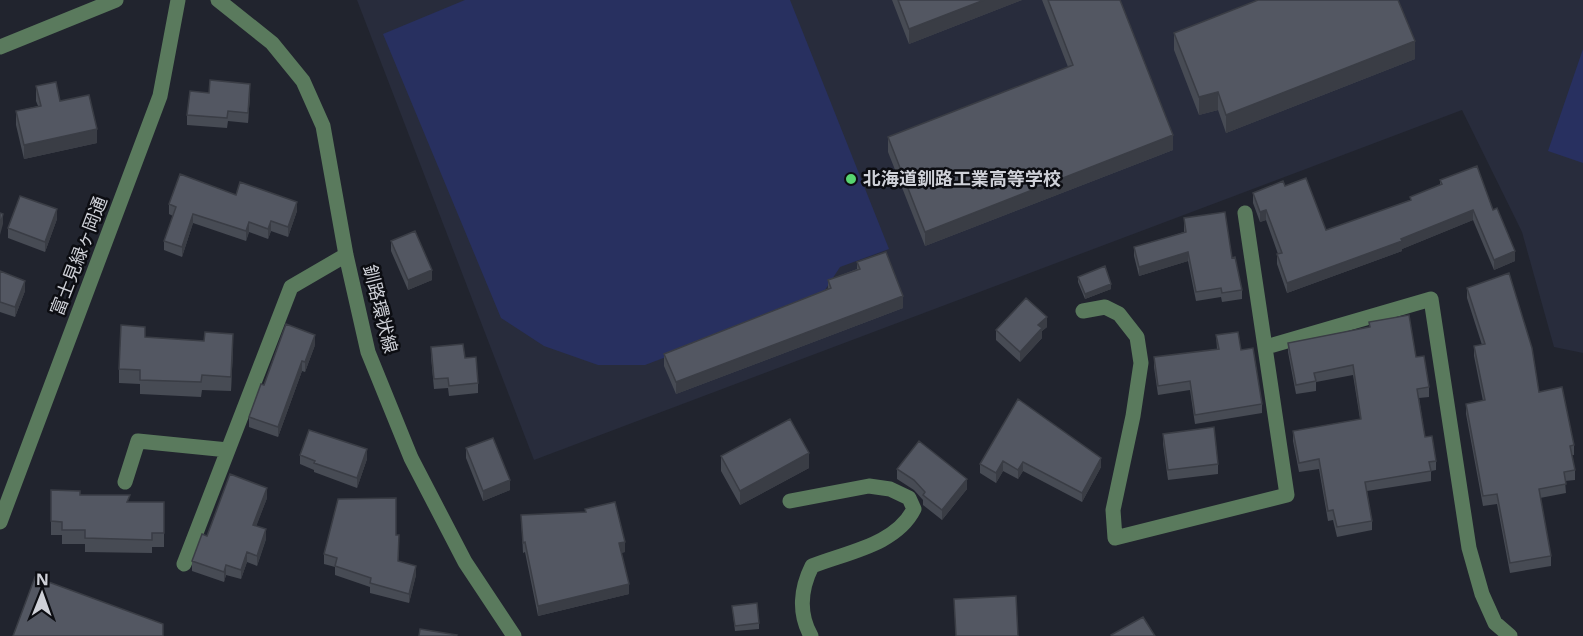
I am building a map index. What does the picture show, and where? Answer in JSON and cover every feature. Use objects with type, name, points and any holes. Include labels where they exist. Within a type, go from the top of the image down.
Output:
[{"type":"street","points":[[0,47],[116,0]]},
{"type":"street","name":"富士見緑ヶ岡通","points":[[0,522],[6,485],[160,96],[178,0]]},
{"type":"street","name":"釧路環状線","points":[[218,0],[272,43],[303,81],[323,126],[346,255],[368,352],[411,458],[465,562],[513,636]]},
{"type":"street","points":[[1083,311],[1105,307],[1119,314],[1137,337],[1141,363],[1133,416],[1113,510],[1115,538],[1287,495],[1245,213]]},
{"type":"street","points":[[184,564],[291,287],[346,255]]},
{"type":"street","points":[[1266,347],[1431,299],[1469,548],[1482,594],[1496,623],[1510,636]]},
{"type":"street","points":[[126,482],[138,441],[228,450]]},
{"type":"street","points":[[790,501],[869,486],[890,489],[909,498],[914,509],[908,520],[895,534],[812,566],[804,582],[802,606],[811,636]]},
{"type":"shaded area","name":"北海道釧路工業高等学校","points":[[357,0],[1583,0],[1583,353],[1554,347],[1522,232],[1462,110],[534,460]]},
{"type":"shaded area","points":[[465,0],[790,0],[889,249],[840,267],[825,290],[811,302],[645,365],[598,365],[544,346],[501,318],[383,34]]},
{"type":"shaded area","points":[[1583,49],[1583,163],[1548,151]]},
{"type":"building","points":[[898,0],[984,0],[909,29]]},
{"type":"building","points":[[1048,0],[1120,0],[1173,135],[925,232],[888,137],[1073,65]]},
{"type":"building","points":[[1258,0],[1398,0],[1415,41],[1226,115],[1218,92],[1199,97],[1174,33]]},
{"type":"building","points":[[210,80],[250,84],[248,113],[228,111],[227,118],[187,115],[190,91],[209,93]]},
{"type":"building","points":[[56,82],[60,101],[89,95],[97,129],[24,145],[16,111],[41,106],[36,86]]},
{"type":"building","points":[[1477,166],[1493,210],[1497,208],[1515,251],[1494,260],[1473,210],[1401,239],[1402,241],[1287,283],[1277,254],[1282,253],[1266,210],[1260,212],[1253,193],[1283,181],[1285,186],[1306,178],[1326,230],[1411,200],[1410,197],[1442,184],[1440,180]]},
{"type":"building","points":[[180,174],[236,195],[240,182],[297,202],[288,227],[271,221],[268,229],[249,222],[246,231],[193,214],[182,247],[164,241],[176,207],[169,204]]},
{"type":"building","points":[[20,196],[57,209],[45,242],[8,228]]},
{"type":"building","points":[[1225,212],[1232,258],[1235,257],[1242,290],[1222,293],[1221,288],[1196,292],[1188,252],[1139,267],[1134,247],[1186,232],[1184,218]]},
{"type":"building","points":[[415,231],[432,270],[408,280],[391,241]]},
{"type":"building","points":[[886,252],[903,296],[676,382],[664,354],[831,288],[828,280],[860,269],[857,262]]},
{"type":"building","points":[[1105,266],[1111,284],[1085,294],[1078,277]]},
{"type":"building","points":[[0,271],[25,281],[15,307],[0,302]]},
{"type":"building","points":[[1509,273],[1532,348],[1539,392],[1562,387],[1574,445],[1570,446],[1575,470],[1564,472],[1566,484],[1539,489],[1551,556],[1510,563],[1497,494],[1483,496],[1466,404],[1485,400],[1474,346],[1485,344],[1467,288]]},
{"type":"building","points":[[1026,298],[1047,317],[1038,325],[1042,328],[1020,352],[996,330]]},
{"type":"building","points":[[1409,315],[1416,357],[1424,356],[1429,387],[1417,389],[1425,437],[1432,436],[1436,461],[1429,462],[1431,471],[1365,482],[1372,521],[1337,527],[1333,510],[1328,511],[1319,459],[1299,463],[1293,431],[1361,419],[1353,365],[1314,373],[1316,381],[1296,385],[1288,343],[1370,327],[1369,322]]},
{"type":"building","points":[[286,324],[315,335],[305,362],[302,361],[278,427],[249,417],[261,384],[264,385]]},
{"type":"building","points":[[121,325],[145,327],[145,337],[204,341],[205,332],[233,334],[231,377],[202,375],[201,382],[140,380],[140,370],[119,369]]},
{"type":"building","points":[[1238,332],[1241,350],[1253,348],[1262,404],[1195,415],[1190,381],[1158,386],[1154,357],[1219,349],[1216,335]]},
{"type":"building","points":[[463,344],[465,358],[476,357],[478,383],[449,386],[448,378],[434,379],[431,347]]},
{"type":"building","points":[[1018,399],[1101,458],[1082,493],[1023,462],[1018,470],[1003,461],[996,473],[980,464]]},
{"type":"building","points":[[790,419],[809,453],[740,491],[721,456]]},
{"type":"building","points":[[1214,427],[1218,464],[1168,470],[1163,434]]},
{"type":"building","points":[[309,430],[367,449],[357,478],[314,463],[315,461],[300,455]]},
{"type":"building","points":[[493,438],[510,480],[483,491],[466,448]]},
{"type":"building","points":[[919,441],[967,479],[942,510],[923,495],[925,492],[914,480],[897,469]]},
{"type":"building","points":[[230,474],[267,488],[253,525],[266,529],[257,556],[247,552],[241,570],[226,565],[224,572],[192,561],[202,534],[207,536]]},
{"type":"building","points":[[51,490],[80,491],[80,495],[130,495],[127,502],[164,502],[164,533],[152,533],[152,540],[85,538],[85,530],[62,530],[62,522],[51,521]]},
{"type":"building","points":[[396,498],[396,535],[399,535],[398,561],[416,566],[409,594],[370,583],[371,578],[335,566],[337,558],[324,554],[338,499]]},
{"type":"building","points":[[615,502],[625,542],[619,543],[629,584],[538,606],[525,542],[523,543],[521,515],[586,512],[585,509]]},
{"type":"building","points":[[35,577],[163,624],[163,636],[13,636]]},
{"type":"building","points":[[1016,596],[1018,636],[956,636],[954,599]]},
{"type":"building","points":[[757,603],[759,623],[735,626],[732,606]]},
{"type":"building","points":[[1143,617],[1155,636],[1111,635]]},
{"type":"building","points":[[420,629],[457,635],[419,636]]},
{"type":"place","name":"北海道釧路工業高等学校","points":[[851,179]]}]
